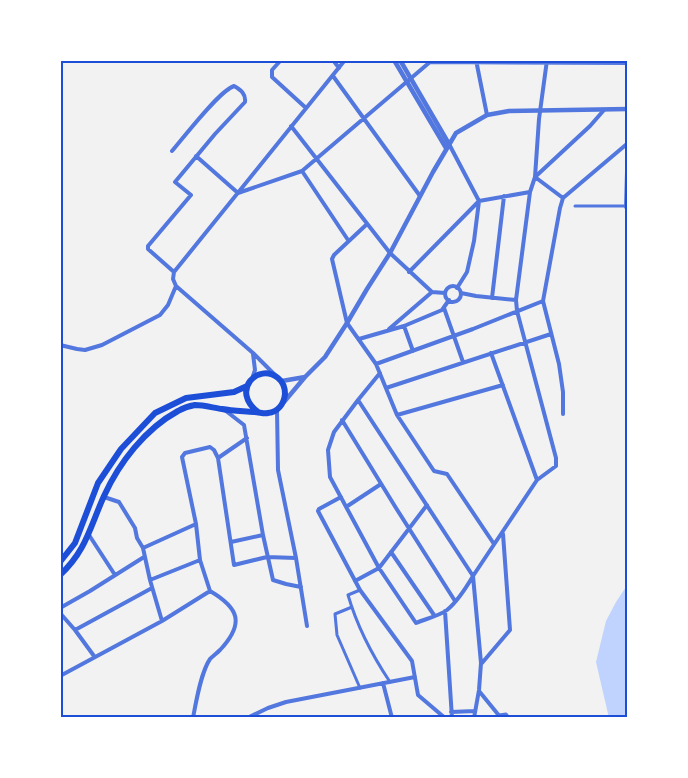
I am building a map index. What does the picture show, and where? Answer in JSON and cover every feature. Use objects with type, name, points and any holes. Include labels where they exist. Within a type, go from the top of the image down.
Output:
[{"type":"main road","points":[[60,562],[75,543],[98,483],[121,449],[155,413],[186,398],[234,392],[247,386],[253,378],[262,374],[269,374],[279,379],[285,391],[284,402],[277,410],[267,413],[224,410],[197,405],[180,409],[168,416],[138,444],[122,463],[78,556],[60,575]]},
{"type":"main road","points":[[247,386],[246,396],[250,406],[258,412]]},
{"type":"street","points":[[281,60],[272,70],[272,77],[306,108]]},
{"type":"street","points":[[333,60],[339,68]]},
{"type":"street","points":[[305,377],[279,379],[176,286],[173,279],[174,272],[345,60]]},
{"type":"street","points":[[394,60],[409,79]]},
{"type":"street","points":[[400,60],[479,201],[474,242],[467,272],[457,288]]},
{"type":"street","points":[[476,61],[487,115]]},
{"type":"street","points":[[380,373],[334,432],[328,450],[330,477],[379,568],[416,622],[445,611],[455,601],[466,588],[537,480],[557,463],[516,300],[530,192],[535,177],[546,61]]},
{"type":"street","points":[[238,193],[302,171],[430,62],[628,63]]},
{"type":"street","points":[[333,76],[421,197]]},
{"type":"street","points":[[172,151],[229,88],[234,86],[238,88],[246,97],[245,102],[175,182],[191,195],[148,246],[148,249],[174,272]]},
{"type":"street","points":[[284,402],[325,357],[348,323],[390,253],[456,133],[487,115],[509,111],[628,109]]},
{"type":"street","points":[[535,177],[604,110]]},
{"type":"street","points":[[291,126],[390,253],[432,292],[445,293]]},
{"type":"street","points":[[575,207],[627,207],[628,136]]},
{"type":"street","points":[[563,414],[559,364],[543,301],[562,198],[628,143]]},
{"type":"street","points":[[196,156],[238,193]]},
{"type":"street","points":[[302,171],[348,240]]},
{"type":"street","points":[[535,177],[562,198]]},
{"type":"street","points":[[409,272],[479,201],[530,192]]},
{"type":"street","points":[[492,298],[504,196]]},
{"type":"street","points":[[366,225],[348,240],[333,255],[332,259],[348,323],[376,364],[397,415],[434,471],[447,474],[494,544]]},
{"type":"street","points":[[60,345],[85,350],[102,345],[160,315],[168,305],[176,286]]},
{"type":"street","points":[[445,293],[449,287],[457,288],[461,293],[516,300]]},
{"type":"street","points":[[389,330],[432,292]]},
{"type":"street","points":[[445,293],[446,298],[456,301],[461,293]]},
{"type":"street","points":[[359,339],[404,326],[444,308],[449,300]]},
{"type":"street","points":[[376,364],[543,301]]},
{"type":"street","points":[[444,308],[463,362]]},
{"type":"street","points":[[404,326],[413,351]]},
{"type":"street","points":[[386,388],[551,334]]},
{"type":"street","points":[[491,353],[537,480]]},
{"type":"street","points":[[253,354],[255,370],[253,378]]},
{"type":"street","points":[[397,415],[503,385]]},
{"type":"street","points":[[358,400],[473,576],[482,663],[474,718]]},
{"type":"street","points":[[224,410],[244,425],[267,558],[273,580],[301,587]]},
{"type":"street","points":[[277,410],[278,470],[307,626]]},
{"type":"street","points":[[342,420],[455,601]]},
{"type":"street","points":[[218,458],[247,438]]},
{"type":"street","points":[[193,718],[196,700],[210,659],[232,634],[236,623],[234,611],[219,596],[210,591],[200,560],[196,524],[182,457],[185,453],[210,447],[218,458],[234,565],[267,558],[296,558]]},
{"type":"street","points":[[346,507],[381,484]]},
{"type":"street","points":[[104,497],[119,502],[135,528],[137,538],[143,548],[162,621]]},
{"type":"street","points":[[341,497],[318,511],[360,590],[412,661],[418,695],[445,718]]},
{"type":"street","points":[[355,581],[379,568],[427,505]]},
{"type":"street","points":[[143,548],[196,524]]},
{"type":"street","points":[[482,663],[510,630],[503,532]]},
{"type":"street","points":[[89,535],[115,575]]},
{"type":"street","points":[[231,542],[263,535]]},
{"type":"street","points":[[391,552],[434,615]]},
{"type":"street","points":[[60,608],[144,557]]},
{"type":"street","points":[[150,580],[200,560]]},
{"type":"street","points":[[75,630],[152,588]]},
{"type":"street","points":[[360,590],[348,595],[376,660],[390,682]]},
{"type":"street","points":[[60,676],[162,621],[210,591]]},
{"type":"street","points":[[352,607],[335,614],[337,635],[360,688]]},
{"type":"street","points":[[445,611],[452,718]]},
{"type":"street","points":[[60,613],[94,656]]},
{"type":"street","points":[[247,718],[286,702],[415,677]]},
{"type":"street","points":[[383,683],[392,718]]},
{"type":"street","points":[[479,690],[500,717],[506,714],[509,718]]},
{"type":"street","points":[[451,712],[475,711]]},
{"type":"water","points":[[628,584],[628,718],[609,718],[596,662],[606,621]]}]
